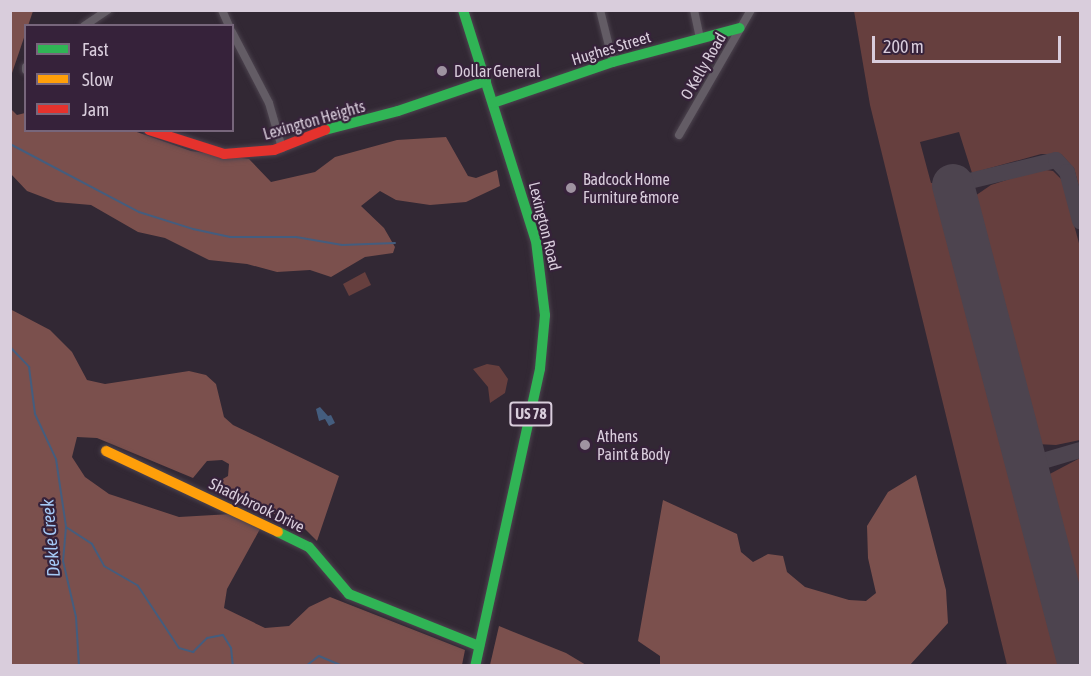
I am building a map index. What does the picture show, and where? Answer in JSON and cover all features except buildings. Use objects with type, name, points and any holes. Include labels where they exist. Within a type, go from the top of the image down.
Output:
[{"type":"main road","name":"Lexington Road","points":[[463,10],[536,241],[545,329],[533,408],[475,666]]},
{"type":"main road","name":"Hughes Street","points":[[493,103],[613,62],[740,28]]},
{"type":"main road","name":"Lexington Heights","points":[[155,132],[224,154],[282,148],[318,132],[398,111],[486,81]]},
{"type":"main road","name":"Shadybrook Drive","points":[[106,451],[309,547],[349,594],[479,646]]},
{"type":"street","points":[[87,24],[108,10]]},
{"type":"street","points":[[222,10],[228,24]]},
{"type":"street","points":[[600,10],[613,62]]},
{"type":"street","points":[[694,10],[700,38]]},
{"type":"street","name":"O Kelly Road","points":[[679,135],[751,10]]},
{"type":"street","points":[[234,36],[269,103],[282,148]]},
{"type":"shaded area","points":[[10,11],[33,11],[29,24],[24,24],[24,38],[11,76]]},
{"type":"shaded area","points":[[854,11],[1080,11],[1080,191],[1074,168],[1061,154],[1041,154],[972,173],[959,132],[920,142],[931,183],[936,183],[1063,665],[1007,665],[870,105]]},
{"type":"shaded area","points":[[10,108],[17,115],[24,113],[24,132],[137,132],[191,151],[249,159],[271,182],[315,172],[335,157],[397,140],[446,137],[468,176],[476,178],[497,170],[500,186],[466,202],[430,205],[396,200],[380,191],[361,206],[384,228],[395,247],[393,253],[365,257],[331,277],[310,270],[277,272],[247,264],[209,260],[165,238],[138,232],[91,205],[56,202],[27,191],[11,174]]},
{"type":"shaded area","points":[[1040,169],[1053,171],[1062,180],[1080,247],[1080,440],[1056,445],[1036,444],[972,198],[991,185]]},
{"type":"shaded area","points":[[365,272],[371,285],[349,296],[343,284]]},
{"type":"shaded area","points":[[10,309],[50,330],[72,352],[87,380],[105,384],[189,371],[206,375],[216,384],[224,417],[233,425],[339,476],[317,541],[300,524],[207,488],[228,476],[229,464],[222,460],[207,461],[193,478],[97,438],[77,437],[72,457],[85,477],[109,494],[179,517],[231,514],[260,529],[227,589],[224,608],[265,628],[289,626],[309,607],[330,597],[465,650],[462,665],[11,665]]},
{"type":"shaded area","points":[[487,364],[499,366],[508,379],[505,393],[490,403],[488,387],[473,369]]},
{"type":"shaded area","points":[[1080,458],[1080,616],[1044,477]]},
{"type":"shaded area","points":[[916,475],[946,590],[948,623],[910,665],[660,665],[660,656],[638,641],[663,500],[737,534],[741,552],[753,562],[768,554],[783,556],[787,572],[805,587],[849,600],[866,601],[876,593],[868,558],[867,526],[888,492]]},
{"type":"shaded area","points":[[499,626],[566,653],[586,665],[490,665]]},
{"type":"water","points":[[320,407],[328,416],[331,415],[335,423],[329,426],[325,419],[319,421],[316,409]]},
{"type":"waterway","points":[[10,144],[139,212],[193,229],[230,237],[296,237],[342,245],[395,243]]},
{"type":"waterway","name":"Dekle Creek","points":[[10,347],[29,367],[35,414],[56,459],[66,527],[63,561],[76,617],[79,666]]},
{"type":"waterway","points":[[66,527],[92,544],[104,566],[138,586],[179,648],[193,652],[207,638],[223,635],[231,648],[233,666]]},
{"type":"waterway","points":[[306,666],[319,656],[342,666]]},
{"type":"taxiway","points":[[953,185],[1056,160],[1067,172],[1080,221]]},
{"type":"taxiway","points":[[1026,466],[1080,450]]},
{"type":"runway","points":[[953,185],[1079,666]]},
{"type":"traffic: fast","points":[[463,10],[536,241],[545,315],[540,369],[475,666]]},
{"type":"traffic: fast","points":[[493,103],[613,62],[740,28]]},
{"type":"traffic: fast","points":[[325,130],[398,111],[486,81]]},
{"type":"traffic: fast","points":[[278,532],[309,547],[349,594],[479,646]]},
{"type":"traffic: slow","points":[[106,451],[278,532]]},
{"type":"traffic: jam","points":[[155,132],[224,154],[274,150],[325,130]]},
{"type":"place","name":"Dollar General","points":[[442,71]]},
{"type":"place","name":"Badcock Home Furniture &more","points":[[571,188]]},
{"type":"place","name":"Athens Paint & Body","points":[[585,445]]}]
